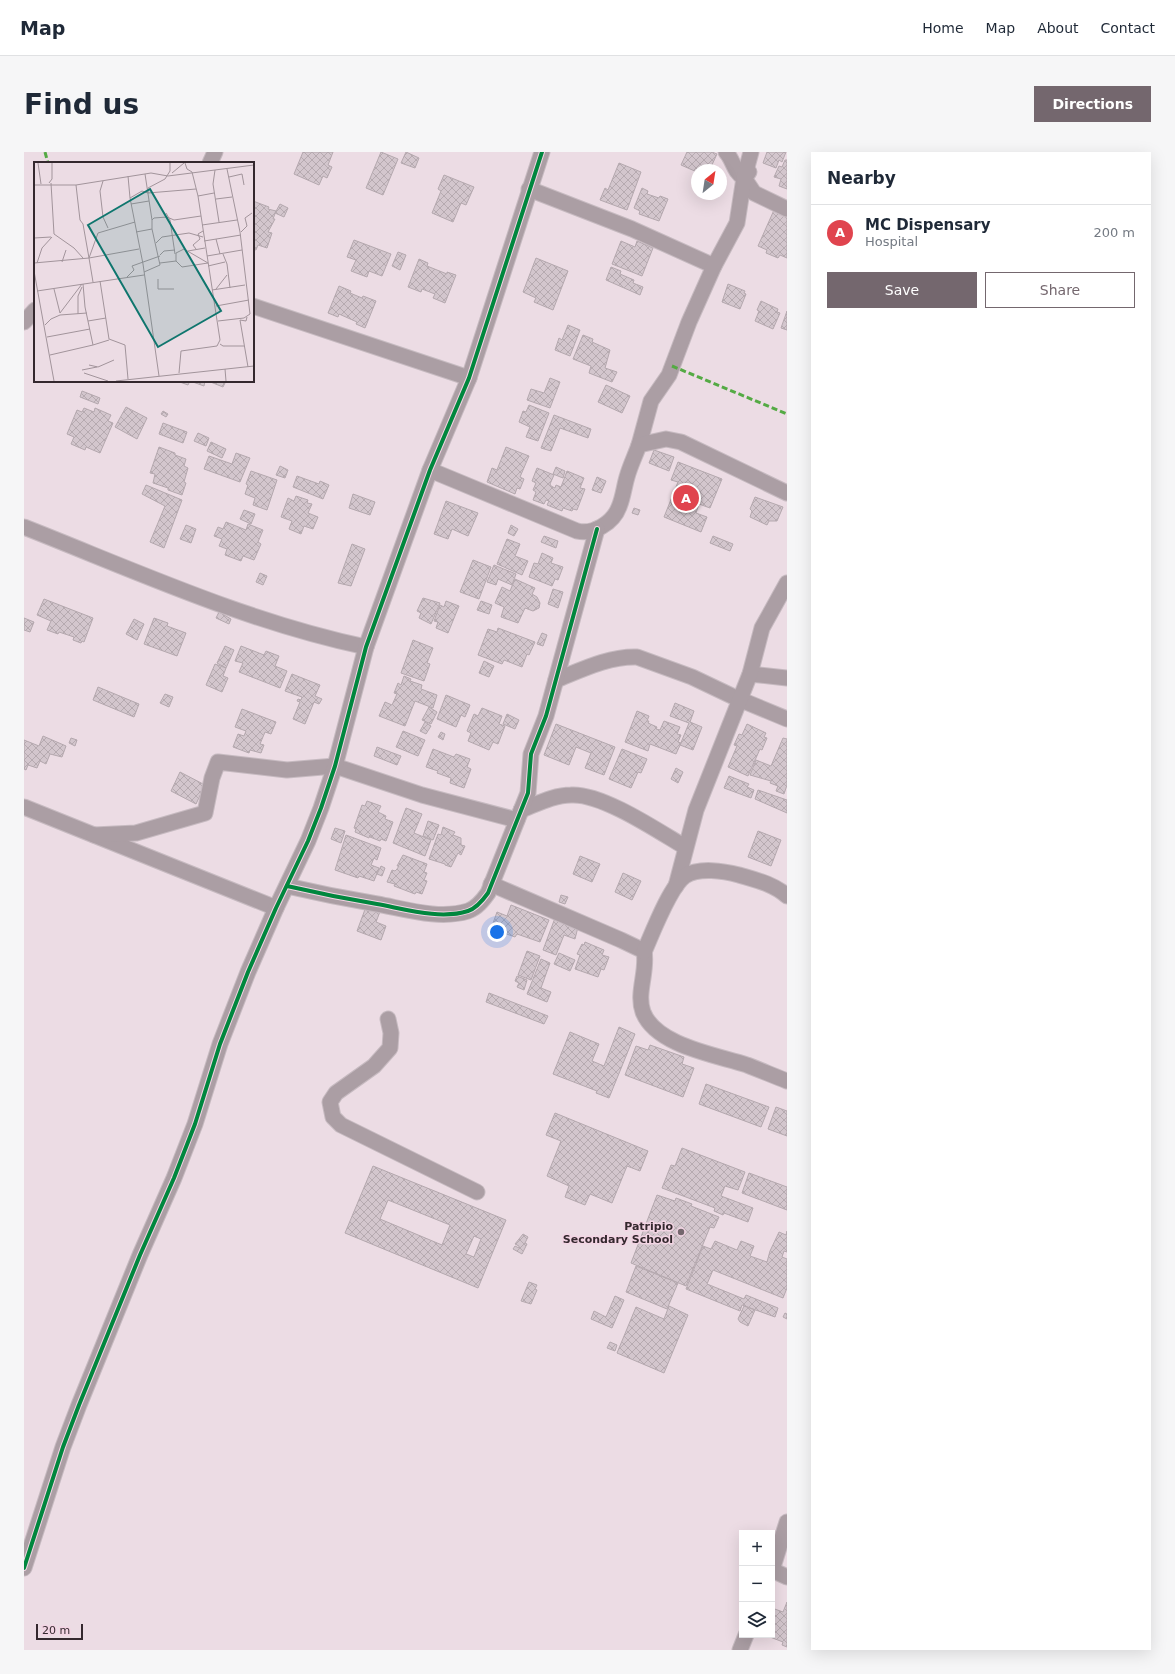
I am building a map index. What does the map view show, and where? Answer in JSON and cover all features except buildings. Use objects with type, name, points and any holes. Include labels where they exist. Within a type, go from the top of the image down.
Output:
[{"type":"street","points":[[210,162],[215,152]]},
{"type":"street","points":[[24,1568],[63,1447],[140,1255],[174,1178],[195,1124],[211,1071],[248,972],[308,841],[321,808],[335,766],[366,647],[430,470],[469,378],[542,152]]},
{"type":"street","points":[[726,152],[730,156],[737,174],[744,178],[754,193],[787,209]]},
{"type":"street","points":[[430,470],[577,531],[586,532],[597,529],[609,522],[619,508],[627,476],[639,445],[651,401],[669,375],[689,322],[714,266],[737,223],[744,178],[751,152]]},
{"type":"street","points":[[744,178],[751,170],[760,152]]},
{"type":"street","points":[[529,189],[632,229],[714,266]]},
{"type":"street","points":[[254,306],[469,378]]},
{"type":"street","points":[[24,322],[34,311]]},
{"type":"street","points":[[639,445],[666,440],[680,442],[787,493]]},
{"type":"street","points":[[24,527],[179,589],[247,614],[300,631],[366,647]]},
{"type":"street","points":[[287,886],[357,902],[444,914],[460,913],[475,908],[485,898],[528,793],[531,754],[546,716],[597,529]]},
{"type":"street","points":[[676,886],[685,847],[701,794],[750,674],[762,628],[787,583]]},
{"type":"street","points":[[556,680],[619,658],[637,657],[692,676],[739,699],[787,719]]},
{"type":"street","points":[[750,674],[787,678]]},
{"type":"street","points":[[94,835],[136,833],[205,813],[212,778],[218,762],[287,770],[335,766],[422,795],[519,815],[555,798],[567,795],[581,795],[625,812],[685,847]]},
{"type":"street","points":[[24,807],[276,908]]},
{"type":"street","points":[[787,896],[780,890],[764,882],[736,874],[698,872],[682,878],[676,886],[644,952],[642,1007],[646,1018],[658,1031],[678,1043],[748,1066],[787,1081]]},
{"type":"street","points":[[492,884],[621,940],[644,952]]},
{"type":"street","points":[[388,1019],[391,1033],[390,1048],[374,1066],[336,1093],[330,1102],[333,1118],[341,1125],[477,1192]]},
{"type":"street","points":[[773,1566],[787,1522]]},
{"type":"street","points":[[775,1571],[787,1577]]},
{"type":"street","points":[[740,1650],[745,1638]]},
{"type":"marked path","points":[[45,152],[48,162]]},
{"type":"marked path","points":[[672,366],[787,414]]},
{"type":"cycle path","points":[[24,1568],[63,1447],[140,1255],[174,1178],[195,1124],[220,1044],[248,972],[308,841],[321,808],[335,766],[366,647],[430,470],[469,378],[542,152]]},
{"type":"cycle path","points":[[287,886],[411,911],[434,914],[468,911],[482,901],[488,893],[528,793],[531,754],[546,716],[597,529]]},
{"type":"place","name":"MC Dispensary","points":[[686,498]]},
{"type":"place","name":"Patripio Secondary School","points":[[681,1232]]}]
